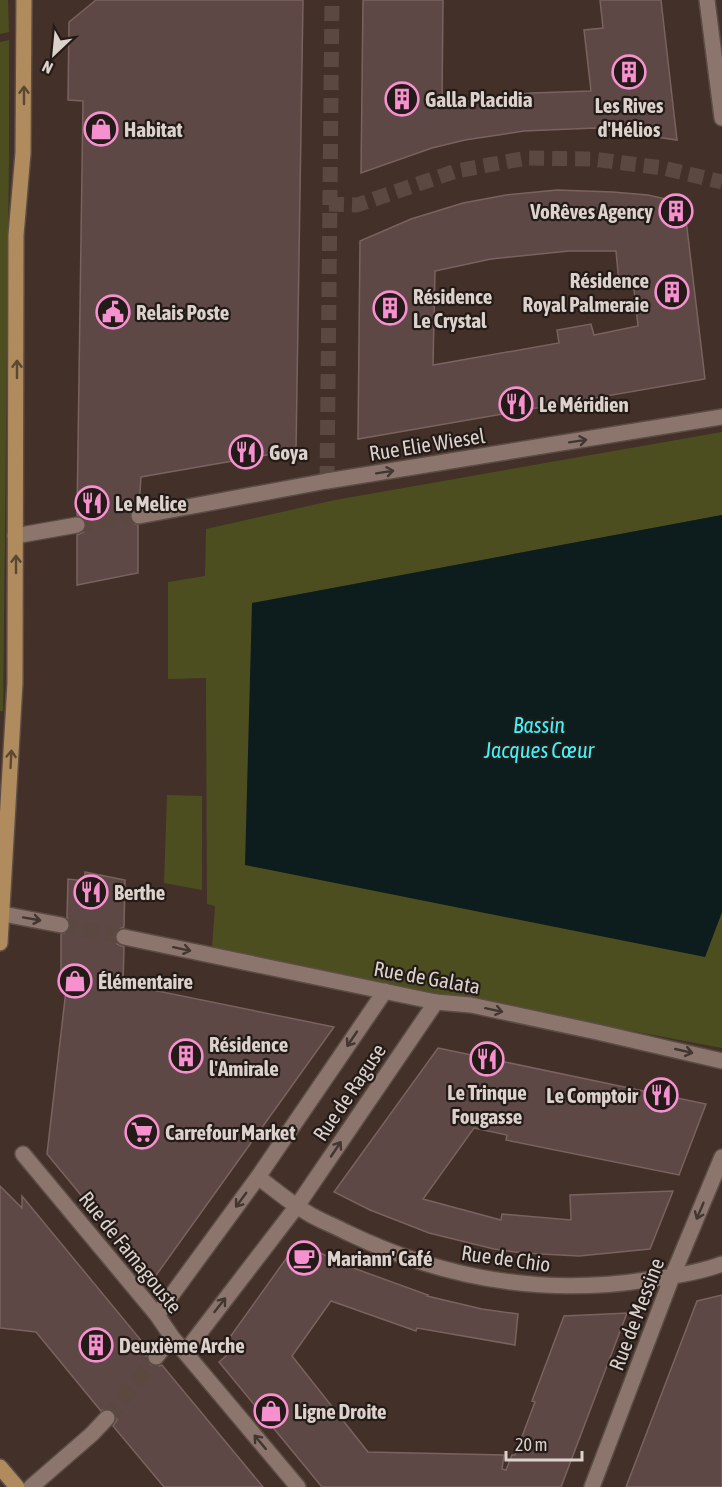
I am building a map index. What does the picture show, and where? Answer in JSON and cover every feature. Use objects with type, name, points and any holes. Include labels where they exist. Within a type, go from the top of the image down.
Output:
[{"type":"main road","points":[[0,943],[15,683],[16,235],[23,153],[24,0]]},
{"type":"main road","points":[[0,1467],[17,1487]]},
{"type":"street","points":[[707,0],[722,118]]},
{"type":"street","name":"Rue Elie Wiesel","points":[[139,516],[327,481],[722,417]]},
{"type":"street","points":[[15,536],[77,525]]},
{"type":"street","points":[[3,914],[61,925]]},
{"type":"street","name":"Rue de Galata","points":[[124,937],[436,1002],[471,1005],[722,1061]]},
{"type":"street","name":"Rue de Raguse","points":[[157,1315],[258,1177],[385,991]]},
{"type":"street","name":"Rue de Raguse","points":[[185,1352],[297,1206],[436,1002]]},
{"type":"street","name":"Rue de Famagouste","points":[[23,1154],[298,1487]]},
{"type":"street","name":"Rue de Messine","points":[[592,1487],[672,1276],[722,1157]]},
{"type":"street","points":[[258,1177],[297,1206]]},
{"type":"street","name":"Rue de Chio","points":[[297,1206],[360,1239],[402,1256],[452,1272],[494,1281],[562,1286],[621,1284],[672,1276],[722,1264]]},
{"type":"street","points":[[156,1358],[172,1337]]},
{"type":"street","points":[[31,1487],[107,1418]]},
{"type":"green space","points":[[0,0],[8,0],[9,32],[0,34]]},
{"type":"green space","points":[[9,40],[3,711],[0,711],[0,42]]},
{"type":"green space","points":[[722,432],[722,515],[252,603],[705,957],[722,912],[722,1048],[401,987],[212,948],[215,906],[207,904],[206,678],[168,679],[168,582],[205,576],[206,529],[335,500]]},
{"type":"green space","points":[[167,795],[202,796],[202,890],[164,883]]},
{"type":"water","name":"Bassin Jacques Cœur","points":[[722,515],[722,912],[705,957],[245,865],[252,603]]},
{"type":"building","points":[[96,0],[303,0],[296,450],[141,477],[139,506],[132,509],[129,517],[132,523],[138,525],[138,573],[77,585],[77,535],[84,532],[87,524],[84,518],[77,515],[83,101],[68,100],[69,22]]},
{"type":"building","points":[[363,0],[443,0],[442,106],[489,97],[591,91],[584,30],[603,28],[600,0],[661,0],[677,140],[595,128],[524,131],[465,140],[432,148],[361,173]]},
{"type":"building","points":[[557,190],[613,192],[648,195],[684,203],[705,379],[358,439],[360,241],[411,219],[463,203],[506,195]],"holes":[[[569,251],[616,251],[619,283],[633,281],[638,326],[594,335],[591,324],[557,330],[559,343],[433,365],[435,271],[491,259]]]},
{"type":"building","name":"Résidence l'Amirale","points":[[85,872],[125,880],[124,927],[117,930],[114,936],[117,944],[124,947],[123,984],[334,1027],[152,1281],[47,1154],[68,973],[61,972],[61,934],[68,932],[71,926],[67,917],[68,879],[85,881]]},
{"type":"building","points":[[438,1048],[706,1104],[679,1175],[506,1140],[507,1135],[474,1128],[423,1199],[501,1220],[502,1214],[571,1220],[570,1195],[673,1191],[650,1249],[579,1256],[494,1249],[429,1233],[370,1210],[334,1192]]},
{"type":"building","name":"Deuxième Arche","points":[[0,1186],[22,1208],[22,1196],[149,1350],[146,1356],[150,1364],[155,1367],[162,1365],[263,1487],[164,1487],[113,1426],[117,1420],[114,1411],[109,1408],[101,1411],[36,1332],[0,1328]]},
{"type":"building","points":[[298,1242],[345,1265],[427,1296],[482,1309],[518,1314],[515,1345],[417,1328],[416,1331],[331,1301],[292,1356],[368,1452],[504,1455],[502,1469],[506,1470],[512,1455],[515,1455],[535,1402],[532,1401],[564,1316],[627,1313],[561,1487],[322,1487],[219,1362],[227,1355],[220,1351]]},
{"type":"building","points":[[722,1295],[722,1487],[626,1487],[697,1301]]},
{"type":"tunnel","points":[[327,481],[332,0]]},
{"type":"tunnel","points":[[329,204],[357,205],[456,171],[527,158],[592,159],[663,168],[722,182]]},
{"type":"tunnel","points":[[77,525],[139,516]]},
{"type":"tunnel","points":[[61,925],[124,937]]},
{"type":"tunnel","points":[[107,1418],[156,1357]]},
{"type":"place","name":"Les Rives d'Hélios","points":[[629,72]]},
{"type":"place","name":"Galla Placidia","points":[[402,99]]},
{"type":"place","name":"Habitat","points":[[101,129]]},
{"type":"place","name":"VoRêves Agency","points":[[676,211]]},
{"type":"place","name":"Résidence Royal Palmeraie","points":[[672,292]]},
{"type":"place","name":"Résidence Le Crystal","points":[[390,308]]},
{"type":"place","name":"Relais Poste","points":[[113,312]]},
{"type":"place","name":"Le Méridien","points":[[516,404]]},
{"type":"place","name":"Goya","points":[[246,452]]},
{"type":"place","name":"Le Melice","points":[[92,503]]},
{"type":"place","name":"Berthe","points":[[91,892]]},
{"type":"place","name":"Élémentaire","points":[[75,981]]},
{"type":"place","name":"Résidence l'Amirale","points":[[186,1056]]},
{"type":"place","name":"Le Trinque Fougasse","points":[[487,1059]]},
{"type":"place","name":"Le Comptoir","points":[[661,1095]]},
{"type":"place","name":"Carrefour Market","points":[[142,1132]]},
{"type":"place","name":"Mariann' Café","points":[[304,1258]]},
{"type":"place","name":"Deuxième Arche","points":[[96,1345]]},
{"type":"place","name":"Ligne Droite","points":[[271,1411]]}]
